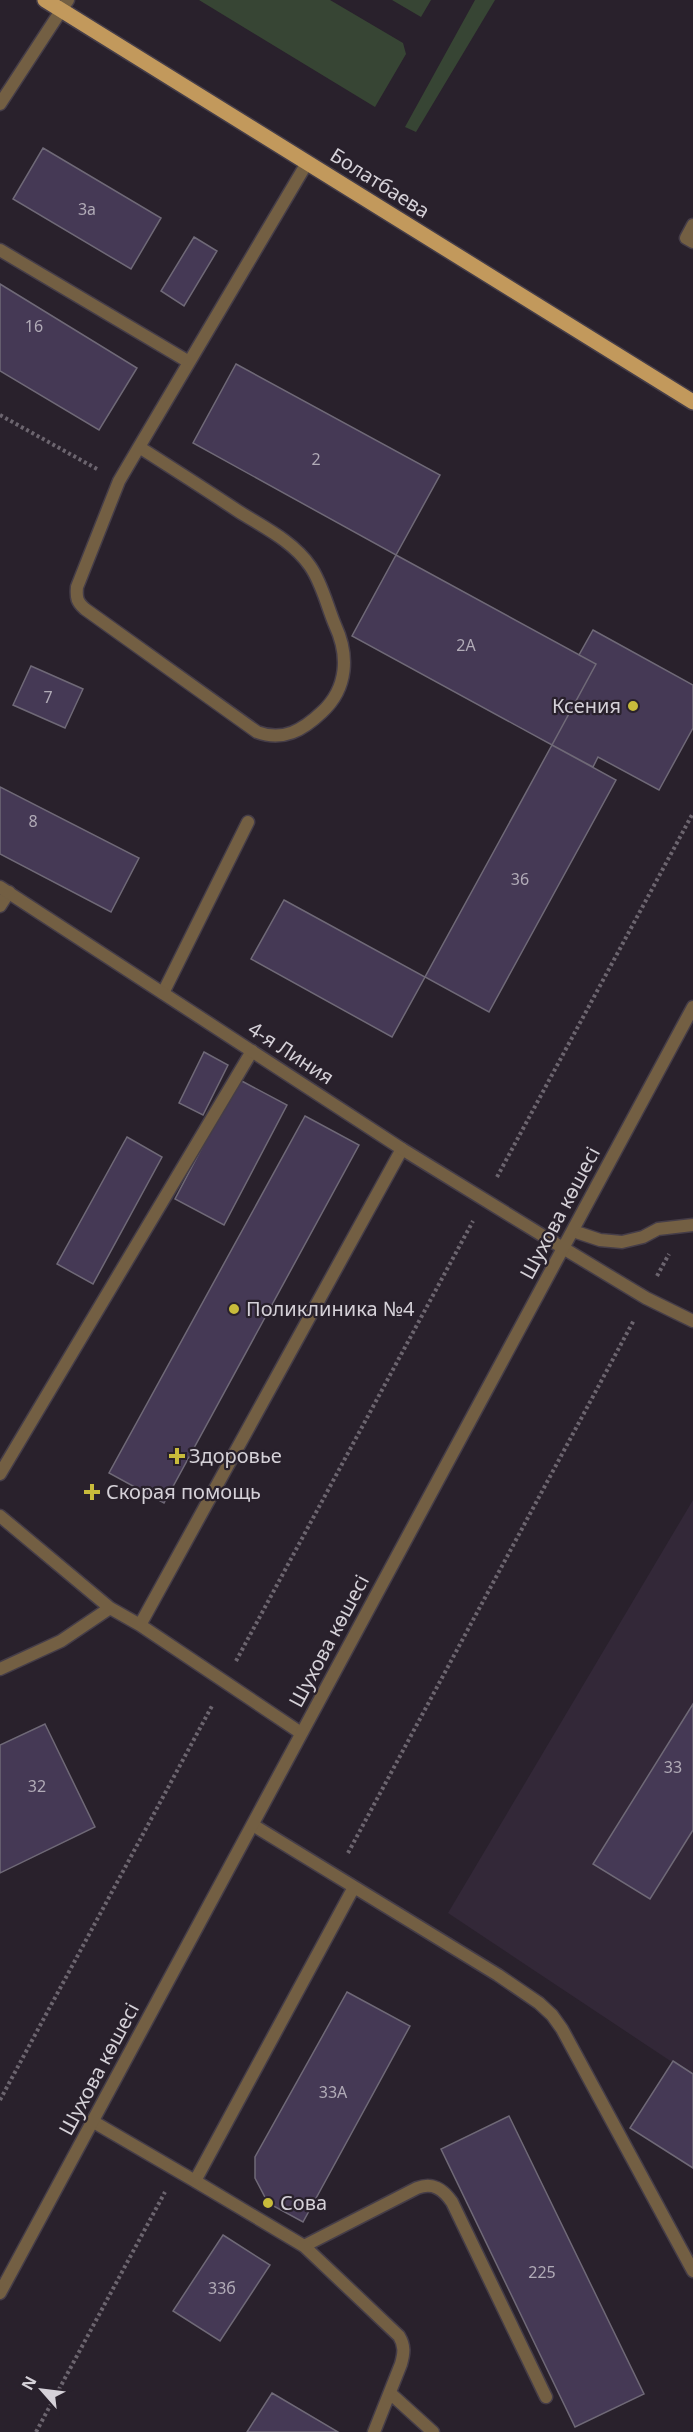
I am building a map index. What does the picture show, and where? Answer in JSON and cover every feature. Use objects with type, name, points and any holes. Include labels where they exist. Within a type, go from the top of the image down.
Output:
[{"type":"main road","name":"Болатбаева","points":[[45,0],[65,5],[307,163],[693,402]]},
{"type":"street","points":[[0,104],[65,5]]},
{"type":"street","points":[[139,447],[286,542],[312,568],[343,640],[344,677],[325,710],[297,732],[282,736],[269,736],[257,732],[79,604],[76,596],[77,587],[119,481],[139,447],[189,362],[307,163]]},
{"type":"street","points":[[693,225],[686,238],[693,242]]},
{"type":"street","points":[[0,250],[189,362]]},
{"type":"street","points":[[163,993],[248,822]]},
{"type":"street","points":[[0,906],[4,890]]},
{"type":"street","name":"4-я Линия","points":[[4,890],[402,1149],[646,1298],[693,1321]]},
{"type":"street","name":"Шухова көшесі","points":[[0,2293],[693,1007]]},
{"type":"street","points":[[0,1474],[252,1051]]},
{"type":"street","points":[[140,1625],[402,1149]]},
{"type":"street","points":[[573,1231],[600,1240],[622,1242],[643,1237],[658,1229],[688,1226]]},
{"type":"street","points":[[0,1516],[110,1608],[140,1625],[302,1733]]},
{"type":"street","points":[[0,1669],[61,1641],[110,1608]]},
{"type":"street","points":[[253,1825],[498,1975],[552,2014],[693,2271]]},
{"type":"street","points":[[195,2181],[354,1887]]},
{"type":"street","points":[[92,2121],[304,2246],[399,2336],[404,2353],[374,2432]]},
{"type":"street","points":[[304,2246],[417,2188],[430,2185],[442,2190],[452,2202],[546,2397]]},
{"type":"street","points":[[390,2393],[433,2432]]},
{"type":"path","points":[[0,415],[119,481]]},
{"type":"path","points":[[0,2100],[693,813]]},
{"type":"path","points":[[336,1876],[646,1298],[688,1226]]},
{"type":"path","points":[[36,2432],[177,2171]]},
{"type":"shaded area","points":[[693,1500],[693,2076],[448,1913]]},
{"type":"green space","points":[[199,0],[330,0],[403,43],[406,54],[375,107]]},
{"type":"green space","points":[[392,0],[431,0],[421,17]]},
{"type":"green space","points":[[475,0],[495,0],[416,132],[405,127]]},
{"type":"building","points":[[43,148],[161,218],[131,269],[13,199]]},
{"type":"building","points":[[194,237],[217,251],[184,306],[161,291]]},
{"type":"building","points":[[0,284],[137,368],[99,430],[0,371]]},
{"type":"building","points":[[236,364],[440,475],[396,555],[193,443]]},
{"type":"building","points":[[396,555],[596,664],[552,745],[352,636]]},
{"type":"building","name":"Ксения","points":[[593,630],[693,685],[693,728],[659,790],[598,757],[593,767],[552,745],[596,664],[579,655]]},
{"type":"building","points":[[31,666],[83,689],[65,728],[13,705]]},
{"type":"building","points":[[552,745],[616,780],[489,1012],[425,977]]},
{"type":"building","points":[[0,787],[139,858],[111,912],[0,854]]},
{"type":"building","points":[[284,900],[425,977],[392,1037],[251,959]]},
{"type":"building","points":[[204,1052],[228,1065],[203,1115],[179,1103]]},
{"type":"building","points":[[238,1079],[287,1105],[224,1225],[175,1199]]},
{"type":"building","name":"Поликлиника №4","points":[[305,1116],[359,1145],[164,1503],[109,1473]]},
{"type":"building","points":[[127,1137],[162,1157],[93,1284],[57,1264]]},
{"type":"building","points":[[693,1704],[693,1830],[650,1899],[593,1864]]},
{"type":"building","points":[[45,1724],[95,1827],[0,1873],[0,1745]]},
{"type":"building","name":"Сова","points":[[347,1992],[410,2026],[303,2222],[268,2203],[255,2178],[255,2157]]},
{"type":"building","points":[[673,2061],[693,2074],[693,2168],[630,2128]]},
{"type":"building","points":[[509,2116],[644,2394],[575,2427],[441,2149]]},
{"type":"building","points":[[223,2235],[270,2265],[220,2341],[173,2311]]},
{"type":"building","points":[[272,2393],[338,2432],[247,2432]]},
{"type":"place","name":"Ксения","points":[[633,706]]},
{"type":"place","name":"Поликлиника №4","points":[[234,1309]]},
{"type":"place","name":"Здоровье","points":[[177,1456]]},
{"type":"place","name":"Скорая помощь","points":[[92,1492]]},
{"type":"place","name":"Сова","points":[[268,2203]]}]
